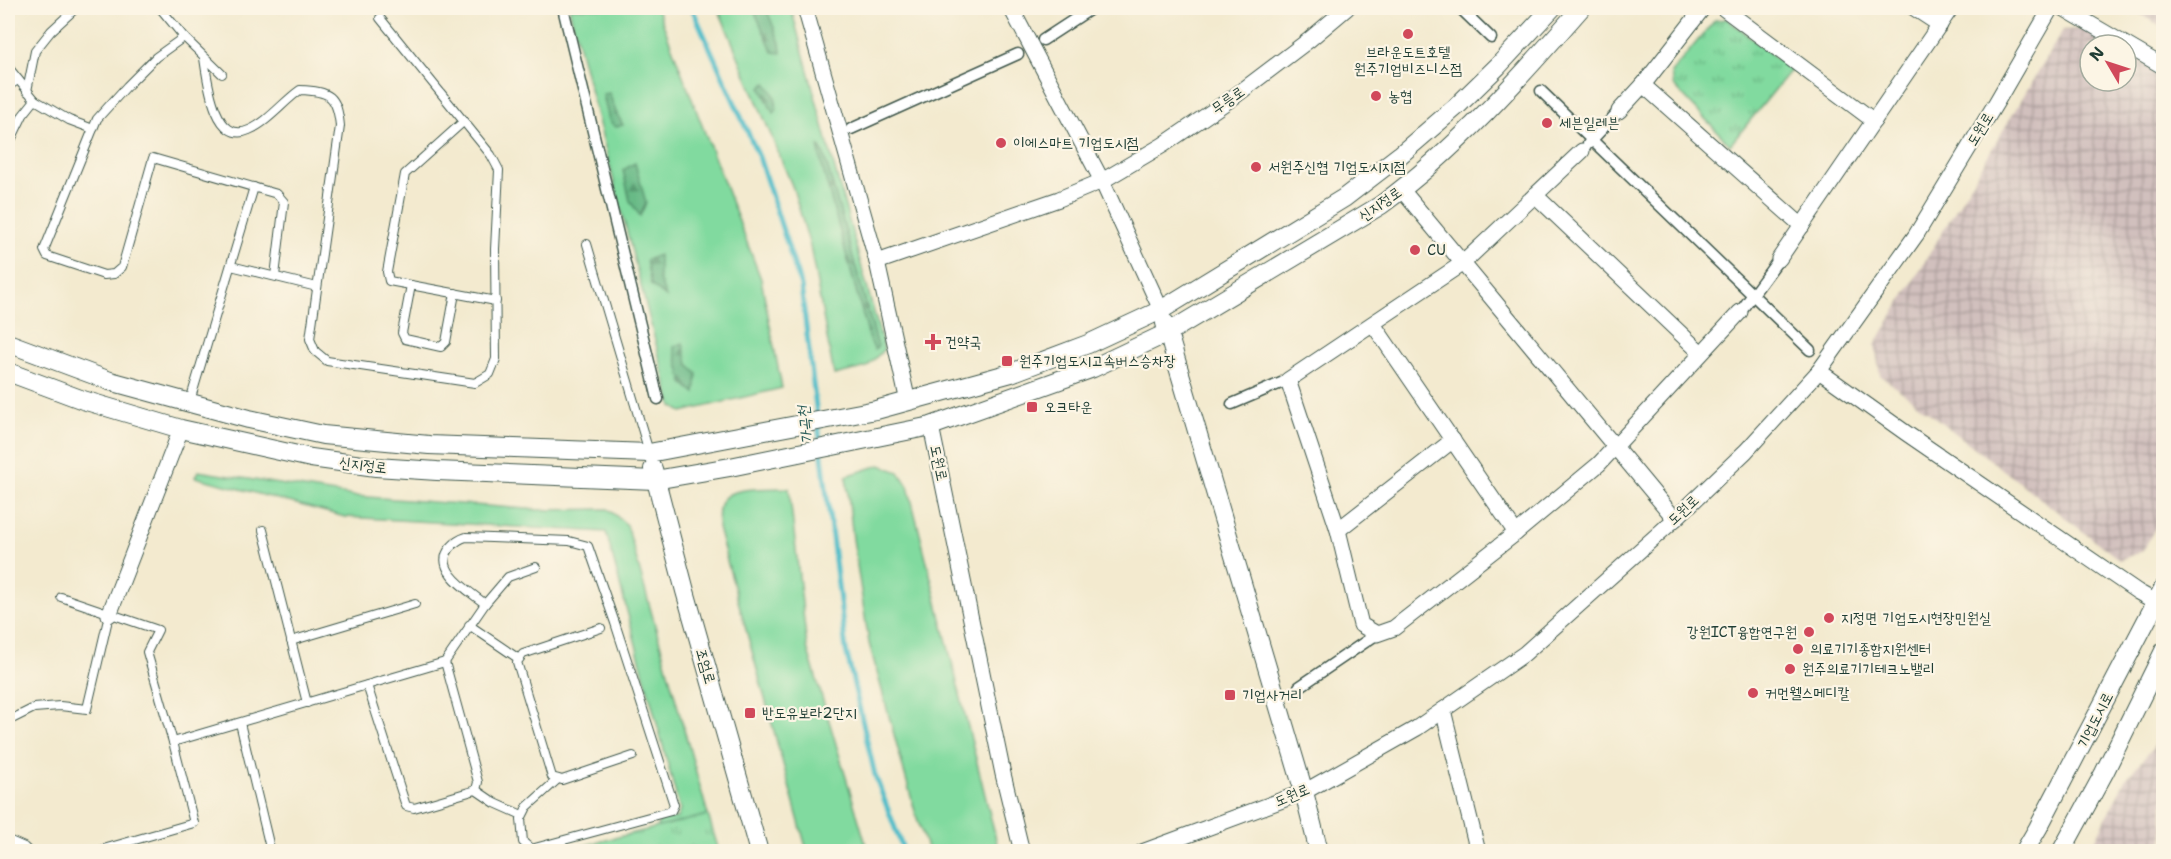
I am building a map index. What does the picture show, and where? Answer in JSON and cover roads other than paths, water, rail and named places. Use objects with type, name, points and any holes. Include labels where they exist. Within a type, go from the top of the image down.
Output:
[{"type":"street","points":[[563,8],[658,399]]},
{"type":"street","points":[[805,8],[878,262],[908,402]]},
{"type":"street","points":[[1011,8],[1102,181],[1161,310],[1304,792],[1319,852]]},
{"type":"street","points":[[1043,40],[1092,8]]},
{"type":"street","name":"무릉로","points":[[878,262],[1059,199],[1102,181],[1163,145],[1235,96],[1347,8]]},
{"type":"street","points":[[1460,8],[1491,38]]},
{"type":"street","name":"신지정로","points":[[8,343],[110,381],[249,419],[323,435],[429,445],[650,453],[876,410],[1011,373],[1088,344],[1161,310],[1344,198],[1400,155],[1465,98],[1552,8]]},
{"type":"street","name":"신지정로","points":[[8,372],[84,400],[180,429],[311,458],[376,467],[655,480],[932,426],[1093,368],[1169,332],[1318,244],[1402,190],[1474,125],[1514,84],[1581,8]]},
{"type":"street","points":[[1232,404],[1288,380],[1463,263],[1587,145],[1619,111],[1703,8]]},
{"type":"street","points":[[1723,8],[1874,121]]},
{"type":"street","points":[[1914,8],[1940,25]]},
{"type":"street","points":[[1299,687],[1377,634],[1394,628],[1516,533],[1599,464],[1740,312],[1802,226],[1950,8]]},
{"type":"street","name":"도원로","points":[[1142,852],[1162,849],[1304,792],[1418,728],[1524,654],[1674,519],[1746,451],[1819,371],[1916,235],[2051,8]]},
{"type":"street","points":[[2063,8],[2163,67]]},
{"type":"street","points":[[851,129],[1018,54]]},
{"type":"street","points":[[1643,84],[1802,226]]},
{"type":"street","points":[[1541,91],[1587,145],[1752,293],[1810,350]]},
{"type":"street","points":[[1402,190],[1674,519]]},
{"type":"street","points":[[1535,195],[1701,353]]},
{"type":"street","points":[[1373,324],[1516,533]]},
{"type":"street","points":[[1819,371],[2138,592],[2161,598]]},
{"type":"street","points":[[1288,380],[1338,530],[1361,625],[1377,634]]},
{"type":"street","points":[[109,615],[189,401]]},
{"type":"street","name":"도원로","points":[[932,426],[1003,774],[1022,852]]},
{"type":"street","points":[[1338,530],[1453,440]]},
{"type":"street","name":"조엄로","points":[[650,453],[655,480],[718,712],[759,852]]},
{"type":"street","name":"기업도시로","points":[[2024,852],[2161,598]]},
{"type":"street","name":"기업도시로","points":[[2061,852],[2104,773],[2163,651]]},
{"type":"street","points":[[1443,710],[1478,852]]},
{"type":"lane","points":[[27,91],[35,51],[51,31],[75,8]]},
{"type":"lane","points":[[160,8],[184,37],[222,74]]},
{"type":"lane","points":[[204,57],[213,104],[221,121],[233,132],[246,132],[256,126],[300,90],[317,90],[329,94],[338,107],[340,126],[310,339],[315,351],[327,361],[475,383],[490,374],[496,359],[495,249],[499,170],[491,155],[380,18]]},
{"type":"lane","points":[[184,37],[156,57],[97,120],[44,250],[47,256],[104,275],[114,274],[122,267],[153,158],[277,194],[284,202],[275,276]]},
{"type":"lane","points":[[8,67],[35,100],[69,120],[93,129]]},
{"type":"lane","points":[[8,86],[18,80]]},
{"type":"lane","points":[[8,146],[23,115],[35,100]]},
{"type":"lane","points":[[462,122],[405,174],[387,272],[389,281],[496,301]]},
{"type":"lane","points":[[189,401],[254,187]]},
{"type":"lane","points":[[587,244],[650,453]]},
{"type":"lane","points":[[231,266],[317,287]]},
{"type":"lane","points":[[411,285],[402,333],[405,339],[441,347],[446,342],[455,293]]},
{"type":"lane","points":[[262,531],[307,703]]},
{"type":"lane","points":[[485,604],[455,579],[448,570],[445,562],[447,553],[458,539],[466,537],[569,541],[588,546],[674,805],[671,811],[531,849],[523,842],[522,815],[526,807],[558,779]]},
{"type":"lane","points":[[173,742],[445,662],[485,604],[508,577],[536,567]]},
{"type":"lane","points":[[61,597],[158,630],[147,652],[194,823],[93,852]]},
{"type":"lane","points":[[291,641],[415,604]]},
{"type":"lane","points":[[8,721],[34,708],[60,706],[87,709],[109,615]]},
{"type":"lane","points":[[470,625],[519,658]]},
{"type":"lane","points":[[602,628],[523,654],[517,662],[552,777],[562,780],[633,756]]},
{"type":"lane","points":[[445,662],[478,782],[476,790]]},
{"type":"lane","points":[[367,686],[406,806],[414,808],[476,790]]},
{"type":"lane","points":[[240,723],[271,852]]},
{"type":"lane","points":[[476,790],[495,803],[522,815]]},
{"type":"lane","points":[[8,840],[24,846],[29,852]]},
{"type":"waterway","name":"가곡천","points":[[692,8],[759,157],[801,286],[846,650],[875,775],[904,852]]},
{"type":"place","name":"브라운도트호텔 원주기업비즈니스점","points":[[1408,34]]},
{"type":"place","name":"농협","points":[[1376,96]]},
{"type":"place","name":"세븐일레븐","points":[[1547,123]]},
{"type":"place","name":"이에스마트 기업도시점","points":[[1001,143]]},
{"type":"place","name":"서원주신협 기업도시지점","points":[[1256,167]]},
{"type":"place","name":"CU","points":[[1415,250]]},
{"type":"place","name":"건약국","points":[[933,342]]},
{"type":"place","name":"원주기업도시고속버스승차장","points":[[1007,361]]},
{"type":"place","name":"오크타운","points":[[1032,407]]},
{"type":"place","name":"지정면 기업도시현장민원실","points":[[1829,618]]},
{"type":"place","name":"강원ICT융합연구원","points":[[1809,632]]},
{"type":"place","name":"의료기기종합지원센터","points":[[1798,649]]},
{"type":"place","name":"원주의료기기테크노밸리","points":[[1790,669]]},
{"type":"place","name":"커먼웰스메디칼","points":[[1753,693]]},
{"type":"place","name":"기업사거리","points":[[1230,695]]},
{"type":"place","name":"반도유보라2단지","points":[[750,713]]}]
